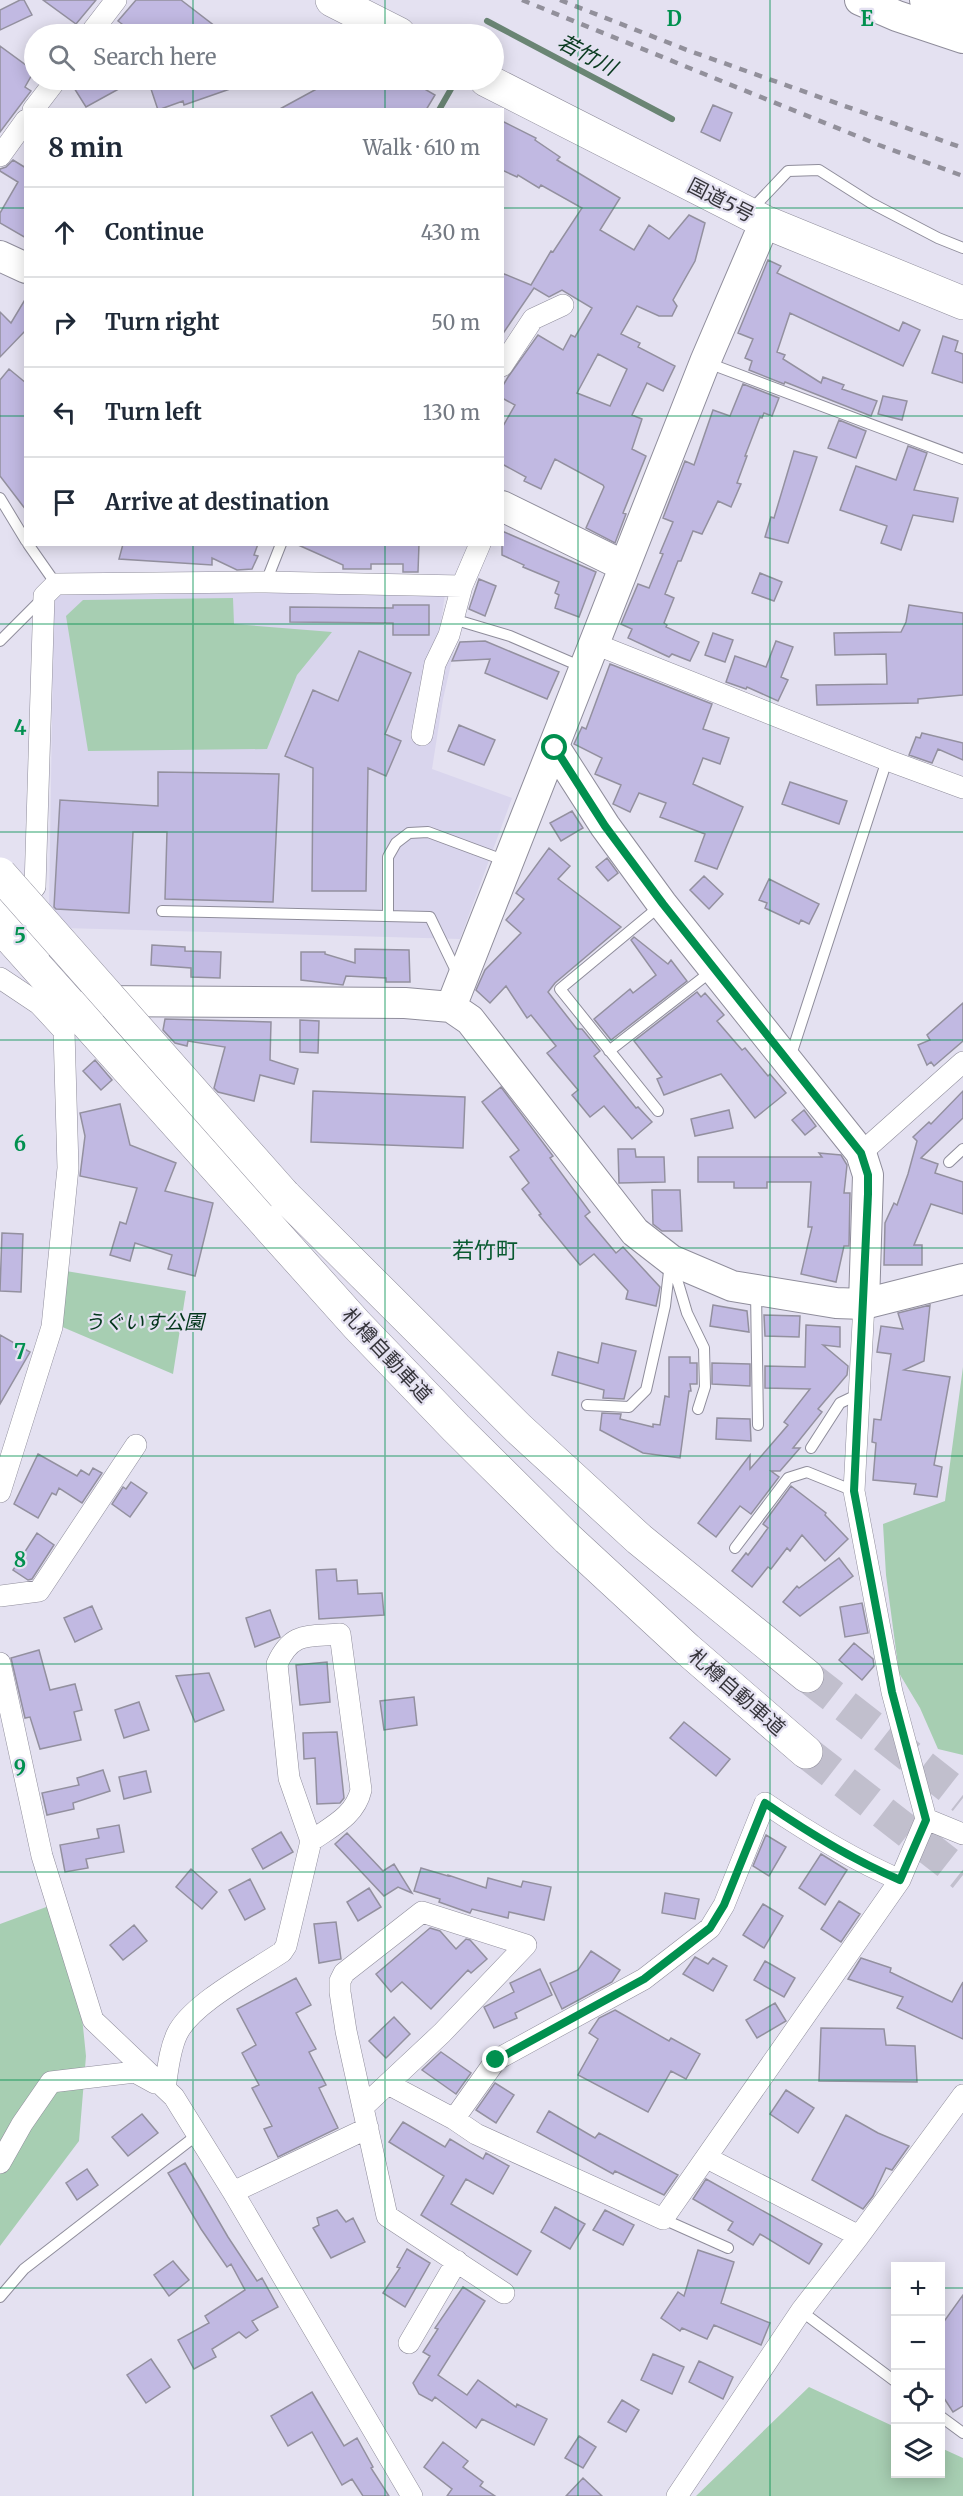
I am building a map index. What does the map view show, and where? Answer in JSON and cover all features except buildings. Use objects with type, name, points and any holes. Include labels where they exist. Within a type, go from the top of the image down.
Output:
[{"type":"highway","points":[[332,0],[379,24]]},
{"type":"highway","name":"国道5号","points":[[504,89],[756,218],[963,303]]},
{"type":"highway","name":"札樽自動車道","points":[[0,874],[273,1206],[357,1325],[568,1539],[687,1649],[806,1752]]},
{"type":"highway","name":"札樽自動車道","points":[[3,913],[273,1206],[639,1539],[807,1676]]},
{"type":"street","points":[[98,24],[116,0]]},
{"type":"street","points":[[860,0],[963,15]]},
{"type":"street","points":[[907,8],[963,38]]},
{"type":"street","points":[[35,108],[48,90]]},
{"type":"street","points":[[0,156],[24,123]]},
{"type":"street","points":[[756,218],[705,362],[457,994],[470,1020],[635,1232],[671,1260],[732,1286],[836,1303],[864,1304],[963,1279]]},
{"type":"street","points":[[504,363],[533,319],[563,305]]},
{"type":"street","points":[[504,507],[624,566]]},
{"type":"street","points":[[422,735],[435,664],[453,620],[462,586],[479,546]]},
{"type":"street","points":[[457,994],[405,1003],[123,999],[88,1001],[3,913],[35,887],[50,590],[266,582],[462,586]]},
{"type":"street","points":[[591,656],[963,788]]},
{"type":"street","points":[[388,2084],[454,2119],[476,2134],[663,2219],[900,1880],[926,1820],[892,1692],[854,1491],[868,1175],[861,1153],[663,904],[605,826],[555,748]]},
{"type":"street","points":[[0,978],[39,1004],[64,1031],[69,1168],[52,1327],[0,1492]]},
{"type":"street","points":[[861,1153],[963,1062]]},
{"type":"street","points":[[0,1596],[39,1591],[136,1445]]},
{"type":"street","points":[[165,2088],[171,2050],[178,2032],[188,2019],[207,2002],[282,1952],[286,1946],[311,1841],[289,1778],[277,1664],[284,1649],[297,1638],[340,1634],[362,1790],[350,1814],[311,1841]]},
{"type":"street","points":[[0,1663],[42,1856],[93,2020],[174,2097],[233,2192],[412,2496]]},
{"type":"street","points":[[454,2119],[496,2060],[644,1979],[710,1928],[724,1905],[765,1803],[830,1846],[862,1864],[900,1880]]},
{"type":"street","points":[[926,1820],[963,1834]]},
{"type":"street","points":[[363,2107],[442,2033],[526,1945],[422,1912],[344,1973],[340,1980],[340,1992],[363,2107],[387,2216],[504,2293]]},
{"type":"street","points":[[0,2163],[22,2124],[51,2082],[135,2072],[165,2088]]},
{"type":"street","points":[[678,2496],[801,2311],[963,2095]]},
{"type":"street","points":[[233,2192],[368,2128]]},
{"type":"street","points":[[707,2158],[859,2236]]},
{"type":"street","points":[[409,2343],[457,2261]]},
{"type":"lane","points":[[756,218],[788,171],[819,170],[871,203],[963,248]]},
{"type":"lane","points":[[705,362],[963,459]]},
{"type":"lane","points":[[0,498],[24,538]]},
{"type":"lane","points":[[0,641],[50,590],[29,546]]},
{"type":"lane","points":[[266,582],[280,546]]},
{"type":"lane","points":[[453,620],[591,656]]},
{"type":"lane","points":[[789,1061],[887,760]]},
{"type":"lane","points":[[388,914],[388,857],[396,843],[409,833],[428,832],[509,863]]},
{"type":"lane","points":[[658,1111],[560,990],[663,904]]},
{"type":"lane","points":[[162,911],[388,914],[430,917],[457,994]]},
{"type":"lane","points":[[609,1051],[713,969]]},
{"type":"lane","points":[[949,1162],[963,1149]]},
{"type":"lane","points":[[587,1405],[629,1407],[646,1390],[665,1306],[671,1260]]},
{"type":"lane","points":[[671,1260],[687,1312],[704,1348],[705,1387],[698,1409]]},
{"type":"lane","points":[[756,1290],[758,1425]]},
{"type":"lane","points":[[811,1448],[840,1403],[859,1394]]},
{"type":"lane","points":[[735,1548],[788,1478],[807,1472],[854,1491]]},
{"type":"lane","points":[[0,2297],[24,2269],[197,2135]]},
{"type":"lane","points":[[663,2219],[728,2248]]},
{"type":"lane","points":[[801,2311],[891,2378]]},
{"type":"lane","points":[[945,2420],[963,2433]]},
{"type":"shaded area","points":[[65,589],[445,594],[441,623],[459,629],[443,699],[432,769],[512,798],[460,939],[63,928],[49,905],[54,599]]},
{"type":"green space","points":[[233,598],[234,624],[332,632],[297,675],[267,749],[88,751],[66,616],[83,600]]},
{"type":"green space","name":"うぐいす公園","points":[[66,1271],[186,1291],[173,1374],[60,1326]]},
{"type":"green space","points":[[963,1367],[963,1755],[938,1749],[920,1708],[899,1673],[886,1575],[883,1524],[945,1501]]},
{"type":"green space","points":[[49,1906],[81,2007],[86,2056],[79,2141],[0,2246],[0,1924]]},
{"type":"green space","points":[[809,2387],[891,2425],[891,2478],[945,2478],[945,2450],[963,2458],[963,2496],[696,2496]]},
{"type":"waterway","name":"若竹川","points":[[487,21],[493,24]]},
{"type":"waterway","name":"若竹川","points":[[504,30],[672,119]]},
{"type":"waterway","name":"若竹川","points":[[440,108],[450,90]]},
{"type":"tunnel","points":[[807,1676],[963,1798]]},
{"type":"tunnel","points":[[806,1752],[963,1875]]},
{"type":"railway","points":[[522,0],[879,145],[963,176]]},
{"type":"railway","points":[[560,0],[687,50],[963,148]]},
{"type":"district","name":"若竹町","points":[[485,1250]]},
{"type":"route","points":[[496,2060],[644,1979],[710,1928],[724,1905],[765,1803],[830,1846],[862,1864],[900,1880],[926,1820],[892,1692],[854,1491],[868,1194],[868,1175],[861,1153],[663,904],[605,826],[555,748]]}]
